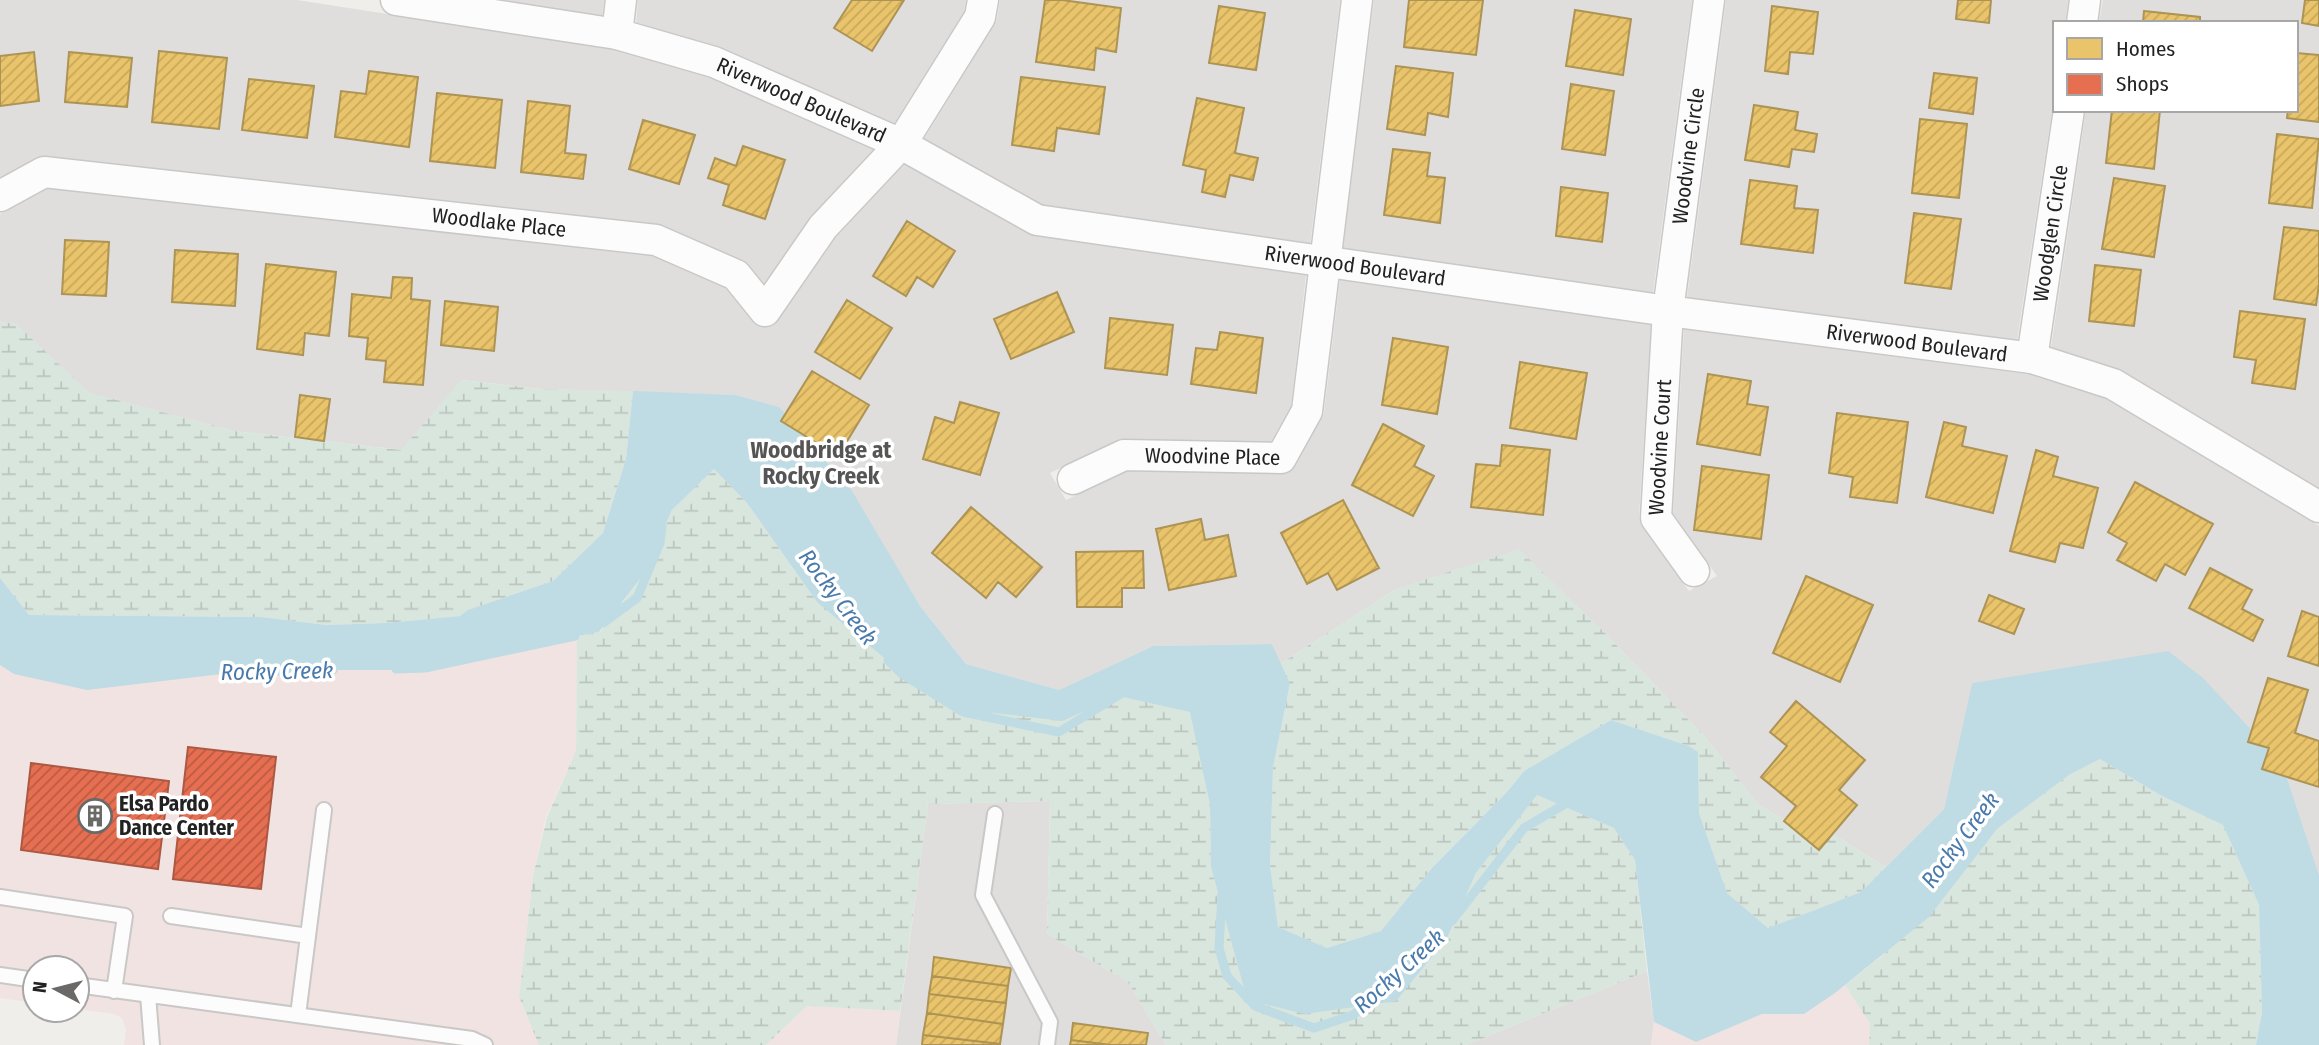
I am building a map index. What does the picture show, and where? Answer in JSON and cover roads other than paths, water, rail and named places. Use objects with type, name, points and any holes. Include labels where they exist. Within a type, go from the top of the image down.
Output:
[{"type":"street","name":"Riverwood Boulevard","points":[[396,0],[617,34],[714,62],[901,144],[1037,220],[1668,311],[2032,358],[2113,384],[2319,508]]},
{"type":"street","points":[[617,34],[621,0]]},
{"type":"street","points":[[901,144],[981,17],[983,0]]},
{"type":"street","points":[[1325,262],[1357,0]]},
{"type":"street","name":"Woodvine Circle","points":[[1668,311],[1709,0]]},
{"type":"street","points":[[2082,21],[2085,0]]},
{"type":"street","name":"Woodglen Circle","points":[[2032,358],[2069,112]]},
{"type":"street","name":"Woodlake Place","points":[[0,196],[44,172],[656,240],[736,275],[765,311],[823,228],[901,144]]},
{"type":"street","name":"Woodvine Place","points":[[1073,479],[1124,455],[1281,458],[1307,411],[1325,262]]},
{"type":"street","name":"Woodvine Court","points":[[1668,311],[1656,518],[1694,571]]},
{"type":"lane","points":[[298,1015],[324,810]]},
{"type":"lane","points":[[995,814],[983,895],[1050,1022],[1047,1045]]},
{"type":"lane","points":[[0,897],[125,916],[114,990]]},
{"type":"lane","points":[[171,916],[308,936]]},
{"type":"lane","points":[[0,975],[21,978]]},
{"type":"lane","points":[[91,987],[472,1039],[485,1045]]},
{"type":"lane","points":[[148,995],[152,1045]]},
{"type":"water","points":[[633,391],[736,395],[779,407],[852,491],[920,606],[966,664],[1059,690],[1153,646],[1272,644],[1290,684],[1273,767],[1270,865],[1278,927],[1327,948],[1381,931],[1432,868],[1507,792],[1524,771],[1611,720],[1689,746],[1698,752],[1699,813],[1727,893],[1768,928],[1861,892],[1944,809],[1972,683],[2168,651],[2203,678],[2282,763],[2319,875],[2319,1045],[2256,1045],[2262,1012],[2259,905],[2223,825],[2160,795],[2100,759],[2069,775],[1997,829],[1929,917],[1835,993],[1804,1014],[1762,1014],[1696,1042],[1654,1022],[1635,860],[1614,828],[1537,795],[1476,873],[1447,938],[1396,1001],[1305,1014],[1247,1000],[1211,867],[1210,805],[1190,712],[1118,696],[1063,721],[968,710],[912,681],[817,602],[747,503],[714,469],[672,510],[643,575],[599,632],[395,670],[255,670],[87,690],[14,674],[0,665],[0,578],[29,615],[261,617],[326,625],[460,616],[468,610],[553,581],[603,533],[626,459]]},
{"type":"waterway","name":"Rocky Creek","points":[[603,623],[637,598],[660,543],[662,526]]},
{"type":"waterway","name":"Rocky Creek","points":[[396,669],[425,668],[575,636]]},
{"type":"waterway","name":"Rocky Creek","points":[[888,660],[902,674],[963,712],[1059,732],[1124,692]]},
{"type":"waterway","name":"Rocky Creek","points":[[228,672],[333,670]]},
{"type":"waterway","name":"Rocky Creek","points":[[1452,921],[1524,828],[1570,801]]},
{"type":"waterway","name":"Rocky Creek","points":[[1222,895],[1219,948],[1227,976],[1255,1006],[1314,1028],[1353,1015],[1373,999]]},
{"type":"place","name":"Elsa Pardo Dance Center","points":[[95,816]]},
{"type":"district","name":"Woodbridge at Rocky Creek","points":[[821,463]]}]
